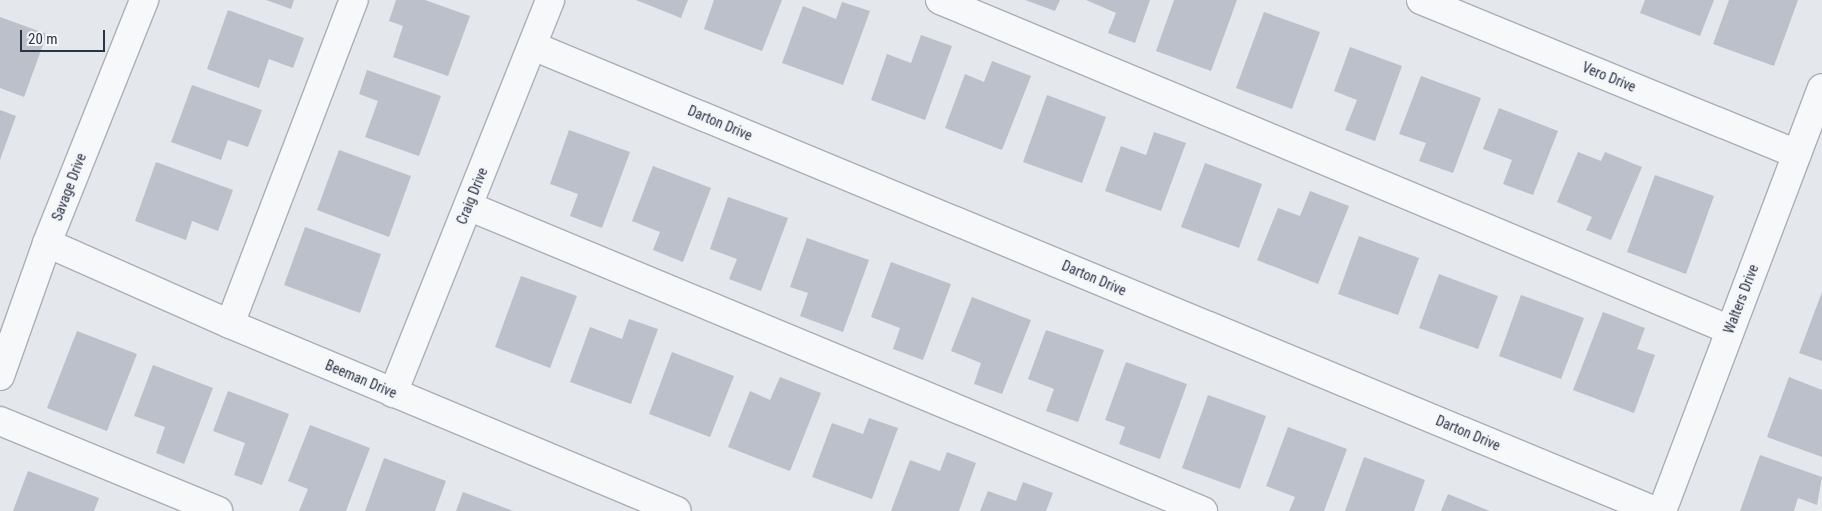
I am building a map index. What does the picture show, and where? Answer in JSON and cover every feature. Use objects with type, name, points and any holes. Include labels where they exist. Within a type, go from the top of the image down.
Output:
[{"type":"street","name":"Savage Drive","points":[[0,376],[47,243],[144,0]]},
{"type":"street","points":[[230,324],[354,0]]},
{"type":"street","name":"Craig Drive","points":[[393,392],[550,0]]},
{"type":"street","points":[[940,0],[1730,330]]},
{"type":"street","name":"Vero Drive","points":[[1421,0],[1797,154]]},
{"type":"street","name":"Darton Drive","points":[[533,46],[1655,511]]},
{"type":"street","name":"Walters Drive","points":[[1662,511],[1822,88]]},
{"type":"street","points":[[468,206],[1203,511]]},
{"type":"street","name":"Beeman Drive","points":[[47,243],[230,324],[676,511]]},
{"type":"street","points":[[0,421],[218,511]]},
{"type":"building","points":[[266,0],[294,0],[291,9]]},
{"type":"building","points":[[396,0],[425,0],[470,16],[448,76],[393,57],[403,26],[389,21]]},
{"type":"building","points":[[636,0],[688,0],[681,18]]},
{"type":"building","points":[[714,0],[782,0],[762,51],[704,29]]},
{"type":"building","points":[[1025,0],[1060,0],[1055,11]]},
{"type":"building","points":[[1086,0],[1150,0],[1135,43],[1108,33],[1116,13]]},
{"type":"building","points":[[1174,0],[1237,0],[1211,71],[1156,51]]},
{"type":"building","points":[[1645,0],[1714,0],[1700,36],[1640,13]]},
{"type":"building","points":[[1729,0],[1798,0],[1774,66],[1713,44]]},
{"type":"building","points":[[842,2],[870,11],[843,85],[782,63],[803,6],[836,19]]},
{"type":"building","points":[[228,10],[304,38],[293,68],[269,59],[259,88],[207,69]]},
{"type":"building","points":[[1264,12],[1320,32],[1292,109],[1236,88]]},
{"type":"building","points":[[0,17],[47,34],[24,97],[0,88]]},
{"type":"building","points":[[921,35],[952,46],[925,120],[871,100],[887,54],[911,63]]},
{"type":"building","points":[[1350,47],[1402,66],[1375,141],[1345,130],[1357,100],[1334,91]]},
{"type":"building","points":[[992,61],[1031,76],[1002,150],[945,128],[965,74],[984,82]]},
{"type":"building","points":[[367,70],[441,96],[419,156],[365,137],[378,101],[359,94]]},
{"type":"building","points":[[1421,76],[1481,98],[1453,173],[1419,161],[1426,143],[1399,134]]},
{"type":"building","points":[[192,85],[262,110],[248,147],[228,140],[221,160],[171,142]]},
{"type":"building","points":[[1047,95],[1106,117],[1082,183],[1023,162]]},
{"type":"building","points":[[1499,108],[1558,131],[1533,195],[1503,184],[1512,160],[1483,149]]},
{"type":"building","points":[[0,110],[16,116],[0,160]]},
{"type":"building","points":[[569,130],[630,152],[602,228],[570,216],[578,194],[550,184]]},
{"type":"building","points":[[1154,132],[1186,143],[1161,211],[1105,191],[1121,146],[1146,155]]},
{"type":"building","points":[[339,150],[411,176],[389,237],[317,210]]},
{"type":"building","points":[[1578,152],[1601,161],[1605,152],[1642,167],[1611,240],[1586,230],[1592,217],[1557,202]]},
{"type":"building","points":[[156,162],[233,190],[218,231],[192,221],[186,240],[135,221]]},
{"type":"building","points":[[1205,163],[1262,184],[1239,248],[1181,227]]},
{"type":"building","points":[[653,166],[711,188],[683,262],[653,250],[660,232],[632,221]]},
{"type":"building","points":[[1655,175],[1714,196],[1686,274],[1627,252]]},
{"type":"building","points":[[1310,191],[1349,206],[1318,284],[1257,260],[1278,208],[1300,216]]},
{"type":"building","points":[[728,197],[788,218],[761,291],[729,279],[737,259],[710,249]]},
{"type":"building","points":[[305,227],[381,254],[360,313],[284,285]]},
{"type":"building","points":[[1359,236],[1419,258],[1398,315],[1338,294]]},
{"type":"building","points":[[807,238],[869,260],[843,332],[800,316],[808,293],[790,287]]},
{"type":"building","points":[[891,262],[951,284],[923,360],[893,349],[900,328],[871,317]]},
{"type":"building","points":[[1439,274],[1498,296],[1478,349],[1419,328]]},
{"type":"building","points":[[521,276],[577,296],[550,368],[495,347]]},
{"type":"building","points":[[1822,292],[1822,361],[1799,353]]},
{"type":"building","points":[[1521,295],[1584,318],[1561,379],[1499,356]]},
{"type":"building","points":[[972,297],[1031,320],[1002,394],[974,384],[981,363],[951,351]]},
{"type":"building","points":[[1603,312],[1645,328],[1637,349],[1655,355],[1634,413],[1573,390]]},
{"type":"building","points":[[629,319],[658,329],[631,404],[570,382],[590,327],[622,339]]},
{"type":"building","points":[[1046,330],[1104,350],[1078,422],[1046,411],[1054,389],[1028,379]]},
{"type":"building","points":[[77,331],[137,354],[107,431],[47,408]]},
{"type":"building","points":[[672,352],[734,376],[710,437],[649,414]]},
{"type":"building","points":[[1126,362],[1187,384],[1160,459],[1119,444],[1125,427],[1105,420]]},
{"type":"building","points":[[153,365],[213,388],[184,464],[156,453],[165,427],[134,416]]},
{"type":"building","points":[[780,377],[821,393],[790,471],[728,447],[750,391],[770,400]]},
{"type":"building","points":[[1789,377],[1822,390],[1822,457],[1767,437]]},
{"type":"building","points":[[228,391],[289,414],[262,485],[234,475],[245,443],[213,431]]},
{"type":"building","points":[[1208,395],[1266,416],[1240,489],[1182,468]]},
{"type":"building","points":[[869,418],[898,428],[872,499],[812,477],[832,423],[863,434]]},
{"type":"building","points":[[310,425],[370,448],[346,511],[299,511],[308,489],[288,481]]},
{"type":"building","points":[[1288,427],[1347,449],[1324,511],[1289,511],[1295,497],[1266,486]]},
{"type":"building","points":[[947,452],[976,463],[959,511],[891,511],[910,460],[940,471]]},
{"type":"building","points":[[1760,455],[1822,477],[1817,505],[1798,498],[1794,511],[1740,511]]},
{"type":"building","points":[[1364,457],[1425,480],[1414,511],[1345,511]]},
{"type":"building","points":[[384,458],[446,481],[435,511],[365,511]]},
{"type":"building","points":[[28,471],[99,498],[94,511],[13,511]]},
{"type":"building","points":[[1023,482],[1053,493],[1046,511],[980,511],[988,491],[1016,501]]},
{"type":"building","points":[[463,492],[513,511],[456,511]]},
{"type":"building","points":[[1448,494],[1490,511],[1441,511]]}]
